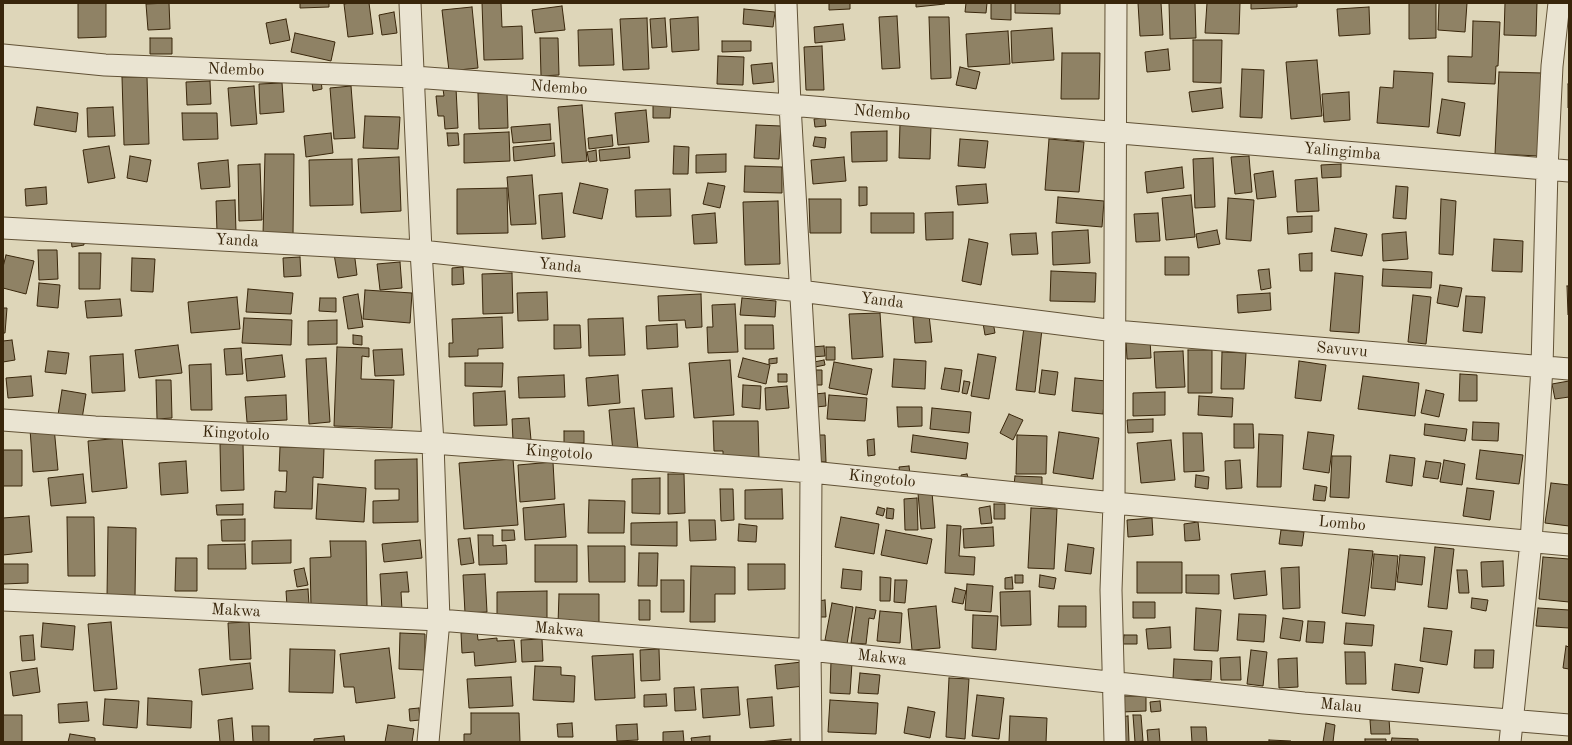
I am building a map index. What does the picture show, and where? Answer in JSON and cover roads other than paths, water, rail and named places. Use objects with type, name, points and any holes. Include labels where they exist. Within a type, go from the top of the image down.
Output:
[{"type":"street","points":[[410,3],[421,251],[433,443],[439,620],[428,742]]},
{"type":"street","points":[[786,3],[790,105],[811,472],[811,742]]},
{"type":"street","points":[[1116,3],[1114,503],[1111,590],[1116,742]]},
{"type":"street","points":[[1510,742],[1531,542],[1542,367],[1547,169],[1561,66],[1559,3]]},
{"type":"street","name":"Ndembo","points":[[3,55],[105,65],[414,77],[790,105],[1115,133]]},
{"type":"street","name":"Yalingimba","points":[[1115,133],[1569,171]]},
{"type":"street","name":"Yanda","points":[[3,228],[421,251],[800,291],[1115,331]]},
{"type":"street","name":"Savuvu","points":[[1115,331],[1569,369]]},
{"type":"street","name":"Kingotolo","points":[[3,420],[95,427],[433,443],[811,472],[1114,503]]},
{"type":"street","name":"Lombo","points":[[1114,503],[1569,545]]},
{"type":"street","name":"Makwa","points":[[3,600],[439,620],[810,650],[1113,682]]},
{"type":"street","name":"Malau","points":[[1113,682],[1304,703],[1569,726]]}]
